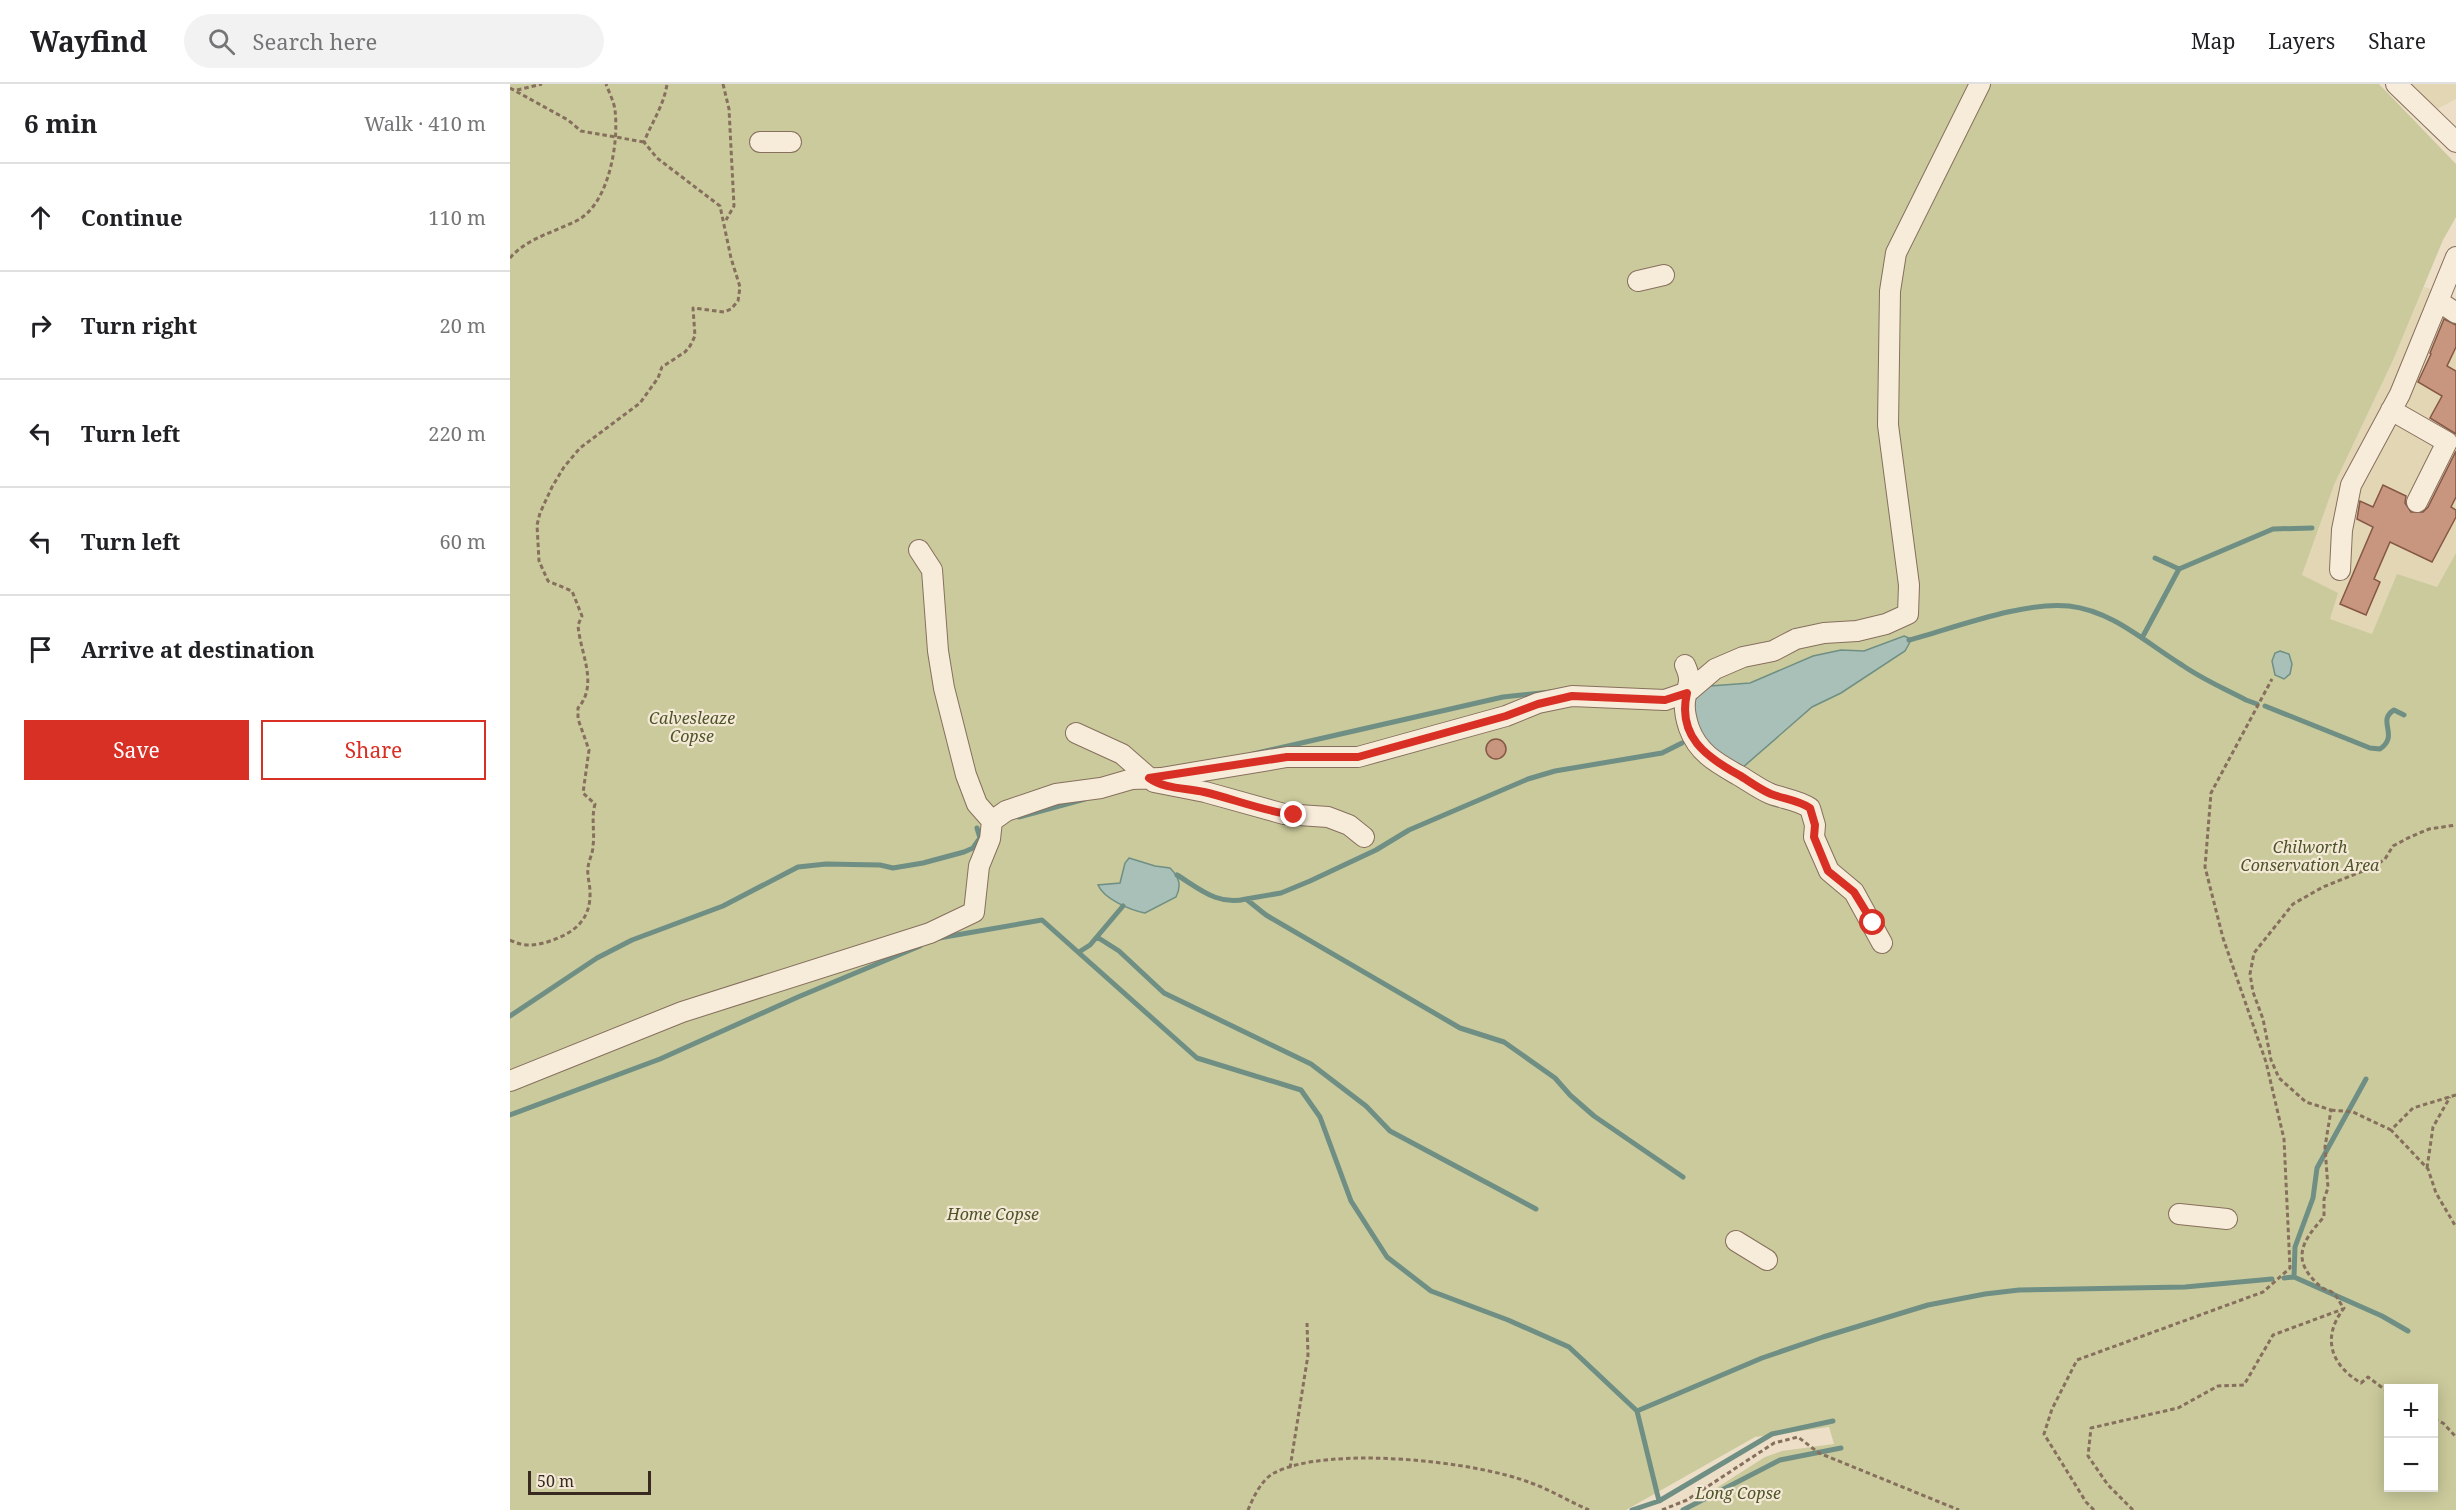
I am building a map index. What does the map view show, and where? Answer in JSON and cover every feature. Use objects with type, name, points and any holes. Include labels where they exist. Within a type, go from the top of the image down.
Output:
[{"type":"street","points":[[992,821],[1006,811],[1056,794],[1101,788],[1132,779],[1287,757],[1358,757],[1572,696],[1665,700],[1687,693],[1715,669],[1743,657],[1773,651],[1796,639],[1824,633],[1857,631],[1886,624],[1908,614],[1909,585],[1888,425],[1890,291],[1896,253],[1980,84]]},
{"type":"street","points":[[2403,91],[2456,142]]},
{"type":"street","points":[[760,141],[791,142]]},
{"type":"street","points":[[2340,570],[2342,530],[2351,485],[2400,394],[2456,256]]},
{"type":"street","points":[[1638,281],[1664,275]]},
{"type":"street","points":[[2438,301],[2456,313]]},
{"type":"street","points":[[2391,410],[2447,442],[2417,502]]},
{"type":"street","points":[[510,1082],[682,1012],[930,933],[974,912],[979,866],[990,839],[992,821],[977,804],[966,775],[939,660],[932,570],[919,550]]},
{"type":"street","points":[[1685,665],[1691,681],[1687,693],[1686,717],[1690,732],[1708,758],[1770,794],[1803,803],[1810,808],[1815,825],[1814,837],[1828,871],[1854,892],[1882,943]]},
{"type":"street","points":[[1076,733],[1122,754],[1154,782],[1205,792],[1277,813],[1328,817],[1349,825],[1364,837]]},
{"type":"street","points":[[2180,1214],[2226,1219]]},
{"type":"street","points":[[1736,1241],[1767,1260]]},
{"type":"path","points":[[515,90],[542,84]]},
{"type":"path","points":[[510,258],[524,244],[533,242],[580,218],[594,208],[608,177],[614,138],[615,110],[606,84]]},
{"type":"path","points":[[644,141],[665,101],[668,84]]},
{"type":"path","points":[[723,84],[729,110],[734,206],[725,222]]},
{"type":"path","points":[[510,87],[568,120],[581,130],[614,138],[644,141],[657,158],[720,206],[740,287],[738,301],[731,309],[724,312],[693,308],[695,336],[690,346],[662,367],[658,378],[640,403],[580,448],[564,467],[540,513],[537,525],[539,561],[548,580],[572,591],[582,616],[578,625],[588,674],[588,689],[578,708],[578,719],[589,750],[583,793],[595,804],[592,821],[593,846],[587,870],[591,894],[584,916],[573,932],[546,943],[530,946],[519,945],[510,940]]},
{"type":"path","points":[[2094,1510],[2086,1502],[2044,1434],[2052,1409],[2077,1360],[2263,1292],[2290,1268],[2284,1139],[2266,1062],[2223,938],[2205,867],[2211,793],[2272,679]]},
{"type":"path","points":[[2456,825],[2429,829],[2408,838],[2393,846],[2385,859],[2373,867],[2323,887],[2293,904],[2254,953],[2250,974],[2253,992],[2263,1019],[2271,1060],[2279,1078],[2306,1102],[2331,1110],[2353,1112],[2391,1130],[2427,1168],[2441,1202],[2456,1227]]},
{"type":"path","points":[[2427,1168],[2433,1127],[2450,1095]]},
{"type":"path","points":[[2391,1130],[2413,1108],[2456,1095]]},
{"type":"path","points":[[2331,1110],[2325,1147],[2328,1188],[2324,1199],[2324,1217],[2309,1233],[2301,1250],[2304,1268],[2322,1288],[2331,1291],[2344,1308]]},
{"type":"path","points":[[2344,1308],[2335,1319],[2331,1346],[2339,1367],[2361,1383],[2368,1377],[2384,1389]]},
{"type":"path","points":[[2133,1510],[2108,1485],[2088,1456],[2091,1428],[2178,1408],[2217,1386],[2244,1385],[2273,1335],[2344,1308]]},
{"type":"path","points":[[1290,1468],[1308,1355],[1307,1323]]},
{"type":"path","points":[[2438,1422],[2456,1437]]},
{"type":"path","points":[[1662,1510],[1687,1500],[1774,1443],[1798,1437],[1819,1453],[1959,1510]]},
{"type":"path","points":[[1248,1510],[1256,1492],[1273,1474],[1304,1464],[1374,1457],[1411,1462],[1448,1463],[1530,1482],[1589,1510]]},
{"type":"shaded area","points":[[2412,84],[2456,84],[2456,99],[2437,109]]},
{"type":"shaded area","points":[[2424,287],[2456,299],[2456,553],[2437,587],[2372,634],[2329,619],[2302,575],[2334,485],[2394,358]]},
{"type":"shaded area","points":[[1904,636],[1909,638],[1910,642],[1905,651],[1841,693],[1812,707],[1742,768],[1718,757],[1693,721],[1695,700],[1710,686],[1750,683],[1813,656],[1841,650],[1864,651]]},
{"type":"shaded area","points":[[2280,651],[2289,654],[2292,664],[2290,674],[2284,679],[2275,675],[2272,661],[2275,653]]},
{"type":"shaded area","points":[[1129,858],[1170,868],[1179,881],[1176,897],[1145,913],[1125,907],[1106,895],[1098,885],[1120,883],[1125,863]]},
{"type":"green space","points":[[510,84],[2379,84],[2456,164],[2456,217],[2443,240],[2394,358],[2334,485],[2302,575],[2338,593],[2330,619],[2372,634],[2397,574],[2437,587],[2456,553],[2456,1510],[1682,1510],[1765,1457],[1782,1451],[1834,1444],[1829,1427],[1755,1437],[1626,1510],[510,1510]]},
{"type":"building","points":[[2444,319],[2456,325],[2456,347],[2447,366],[2456,371],[2456,434],[2430,418],[2442,396],[2418,382]]},
{"type":"building","points":[[2456,451],[2456,497],[2451,507],[2456,510],[2456,517],[2432,562],[2390,542],[2374,579],[2380,582],[2366,615],[2340,604],[2373,527],[2357,519],[2360,501],[2373,507],[2383,485],[2406,496],[2405,503],[2411,512],[2423,512],[2428,507]]},
{"type":"building","points":[[1496,739],[1503,742],[1506,749],[1503,756],[1496,759],[1489,756],[1486,749],[1489,742]]},
{"type":"waterway","points":[[2142,638],[2179,569],[2273,529],[2312,528]]},
{"type":"waterway","points":[[2155,558],[2179,569]]},
{"type":"waterway","points":[[1909,640],[2010,611],[2069,606],[2085,609],[2115,621],[2197,675],[2257,704]]},
{"type":"waterway","points":[[1253,754],[1503,697],[1551,692]]},
{"type":"waterway","points":[[2265,706],[2370,748],[2380,749],[2388,739],[2389,714],[2394,710],[2404,715]]},
{"type":"waterway","points":[[1246,899],[1281,893],[1310,881],[1376,850],[1409,830],[1528,779],[1555,771],[1662,753],[1682,743]]},
{"type":"waterway","points":[[1019,817],[1085,799]]},
{"type":"waterway","points":[[510,1016],[597,958],[632,940],[723,906],[798,867],[826,864],[880,865],[893,868],[923,863],[973,848],[980,838],[977,828]]},
{"type":"waterway","points":[[1177,875],[1218,898],[1236,901],[1246,899],[1266,915],[1460,1028],[1504,1042],[1555,1078],[1594,1116],[1683,1177]]},
{"type":"waterway","points":[[1079,952],[1090,945],[1123,906]]},
{"type":"waterway","points":[[939,938],[1042,920],[1197,1058],[1301,1090],[1320,1117],[1351,1201],[1387,1257],[1431,1291],[1508,1320],[1569,1347],[1637,1411],[1659,1501]]},
{"type":"waterway","points":[[1097,937],[1119,951],[1164,993],[1311,1064],[1366,1106],[1390,1131],[1536,1209]]},
{"type":"waterway","points":[[510,1115],[660,1059],[798,997],[920,946]]},
{"type":"waterway","points":[[2294,1277],[2295,1247],[2313,1198],[2317,1168],[2366,1079]]},
{"type":"waterway","points":[[2284,1278],[2294,1277],[2382,1316],[2408,1331]]},
{"type":"waterway","points":[[1637,1411],[1762,1358],[1928,1305],[2019,1290],[2185,1287],[2272,1279]]},
{"type":"waterway","points":[[1632,1510],[1659,1501],[1772,1434],[1833,1421]]},
{"type":"waterway","points":[[1683,1510],[1780,1460],[1841,1448]]},
{"type":"route","points":[[1294,815],[1271,811],[1205,792],[1154,782],[1149,778],[1214,770],[1287,757],[1358,757],[1572,696],[1665,700],[1687,693],[1686,717],[1690,732],[1708,758],[1770,794],[1803,803],[1810,808],[1814,815],[1814,837],[1828,871],[1854,892],[1873,923]]},
{"type":"park label","name":"Calvesleaze Copse","points":[[692,727]]},
{"type":"park label","name":"Chilworth Conservation Area","points":[[2310,856]]},
{"type":"park label","name":"Home Copse","points":[[993,1214]]},
{"type":"park label","name":"Long Copse","points":[[1738,1493]]}]
